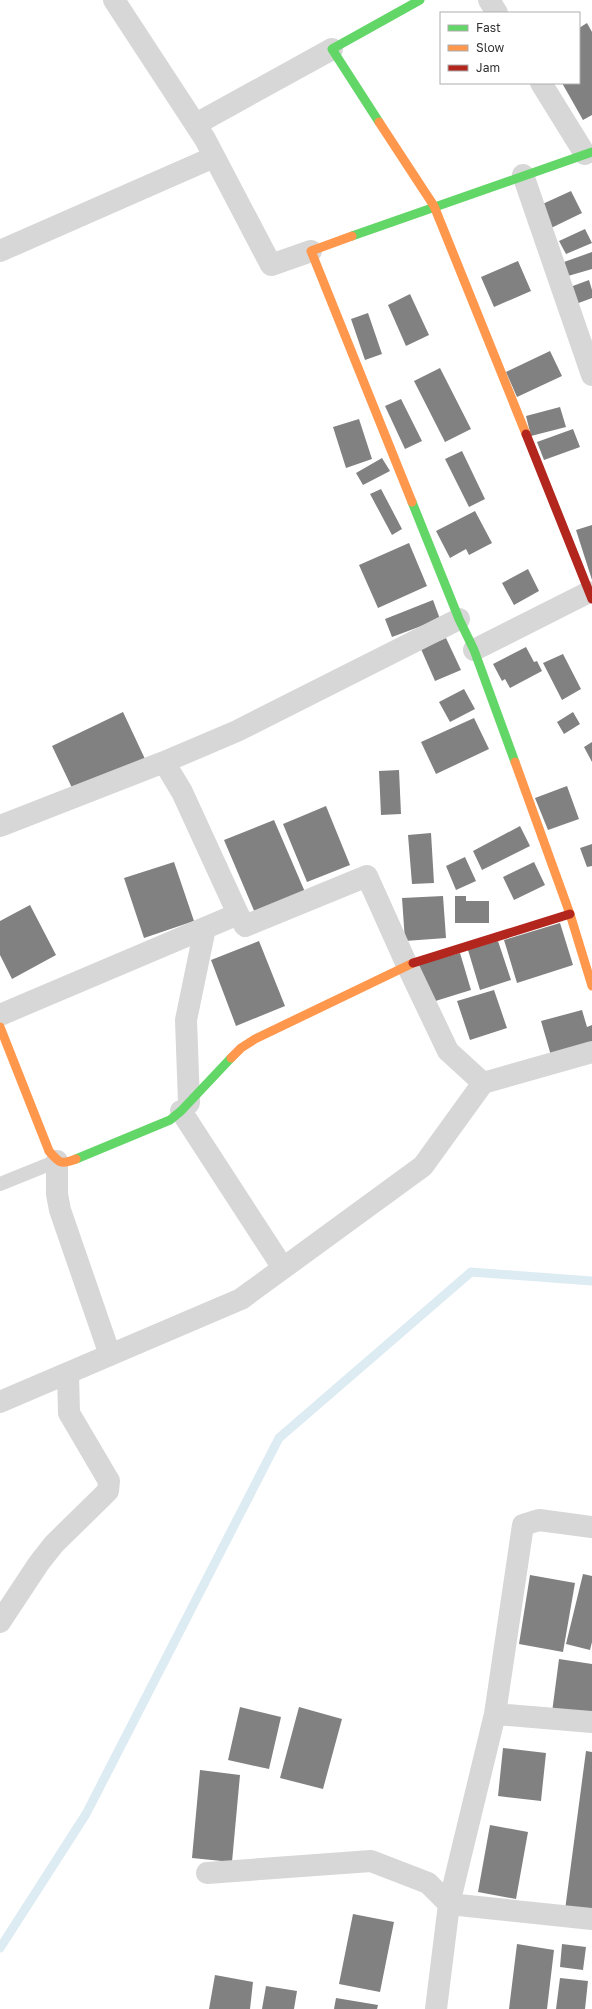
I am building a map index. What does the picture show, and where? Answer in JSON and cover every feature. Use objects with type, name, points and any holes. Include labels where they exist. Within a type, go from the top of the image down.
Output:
[{"type":"street","points":[[114,0],[196,124],[271,265],[434,206],[588,153],[542,84]]},
{"type":"street","points":[[196,124],[420,0]]},
{"type":"street","points":[[489,0],[496,12]]},
{"type":"street","points":[[332,49],[434,206],[590,596],[474,650]]},
{"type":"street","points":[[0,251],[214,157]]},
{"type":"street","points":[[523,175],[592,375]]},
{"type":"street","points":[[311,251],[459,620],[474,650],[570,914],[592,986]]},
{"type":"street","points":[[0,826],[164,762],[237,731],[459,620]]},
{"type":"street","points":[[164,762],[182,792],[238,914],[246,926],[367,876],[448,1051],[483,1083]]},
{"type":"street","points":[[0,1015],[238,914]]},
{"type":"street","points":[[57,1162],[71,1162],[170,1120],[185,1107],[249,1042],[407,965],[570,914]]},
{"type":"street","points":[[205,928],[186,1020],[185,1107],[284,1268]]},
{"type":"street","points":[[0,1027],[49,1152],[57,1162],[57,1194],[60,1210],[110,1356]]},
{"type":"street","points":[[0,1402],[241,1299],[423,1166],[483,1083],[592,1052]]},
{"type":"street","points":[[0,1622],[39,1563],[54,1544],[108,1491],[109,1481],[69,1413],[68,1373]]},
{"type":"street","points":[[436,2009],[449,1904],[495,1714],[523,1524],[539,1520],[592,1527]]},
{"type":"street","points":[[495,1714],[592,1722]]},
{"type":"street","points":[[207,1873],[370,1860],[428,1883],[449,1904],[592,1919]]},
{"type":"lane","points":[[0,1184],[57,1162]]},
{"type":"building","points":[[587,23],[592,32],[592,115],[583,120],[563,84],[580,84],[580,27]]},
{"type":"building","points":[[571,191],[582,213],[547,230],[536,207]]},
{"type":"building","points":[[585,229],[592,243],[566,254],[559,241]]},
{"type":"building","points":[[592,252],[592,269],[568,276],[564,262]]},
{"type":"building","points":[[518,261],[531,291],[494,307],[481,277]]},
{"type":"building","points":[[589,280],[592,290],[592,298],[560,310],[554,293]]},
{"type":"building","points":[[410,294],[429,335],[406,346],[388,305]]},
{"type":"building","points":[[368,313],[382,354],[365,360],[351,319]]},
{"type":"building","points":[[550,351],[562,376],[517,397],[506,372]]},
{"type":"building","points":[[440,368],[471,429],[445,442],[414,381]]},
{"type":"building","points":[[401,399],[422,441],[405,449],[385,406]]},
{"type":"building","points":[[560,407],[566,427],[531,436],[526,416]]},
{"type":"building","points":[[359,419],[372,459],[346,468],[333,427]]},
{"type":"building","points":[[573,429],[580,447],[544,460],[537,442]]},
{"type":"building","points":[[462,451],[485,499],[469,507],[445,459]]},
{"type":"building","points":[[382,458],[390,471],[363,485],[356,473]]},
{"type":"building","points":[[381,489],[402,529],[392,535],[370,494]]},
{"type":"building","points":[[475,511],[492,543],[469,555],[466,549],[450,558],[436,531]]},
{"type":"building","points":[[592,525],[592,580],[576,530]]},
{"type":"building","points":[[409,543],[427,586],[378,608],[359,565]]},
{"type":"building","points":[[528,569],[539,591],[514,605],[502,583]]},
{"type":"building","points":[[433,600],[440,619],[392,637],[385,619]]},
{"type":"building","points":[[446,638],[461,670],[435,681],[421,649]]},
{"type":"building","points":[[526,647],[534,662],[537,661],[542,671],[510,688],[505,679],[502,681],[493,664]]},
{"type":"building","points":[[563,654],[581,689],[562,700],[543,663]]},
{"type":"building","points":[[464,689],[475,709],[450,722],[439,702]]},
{"type":"building","points":[[123,712],[145,759],[74,792],[52,746]]},
{"type":"building","points":[[573,712],[580,724],[564,734],[557,722]]},
{"type":"building","points":[[474,718],[489,749],[436,774],[421,742]]},
{"type":"building","points":[[592,742],[592,762],[584,747]]},
{"type":"building","points":[[399,770],[401,814],[381,815],[379,771]]},
{"type":"building","points":[[567,786],[579,819],[548,830],[535,798]]},
{"type":"building","points":[[326,806],[350,865],[307,882],[283,824]]},
{"type":"building","points":[[274,820],[305,892],[255,913],[224,840]]},
{"type":"building","points":[[520,826],[530,846],[482,870],[473,851]]},
{"type":"building","points":[[431,833],[434,883],[412,884],[408,835]]},
{"type":"building","points":[[592,844],[592,866],[587,867],[580,848]]},
{"type":"building","points":[[465,857],[476,881],[456,890],[446,866]]},
{"type":"building","points":[[174,862],[194,921],[144,938],[124,878]]},
{"type":"building","points":[[534,862],[545,885],[514,900],[503,877]]},
{"type":"building","points":[[443,896],[446,938],[405,941],[402,898]]},
{"type":"building","points":[[455,896],[466,896],[466,901],[489,901],[489,923],[455,923]]},
{"type":"building","points":[[30,905],[56,955],[12,979],[0,955],[0,921]]},
{"type":"building","points":[[560,923],[573,965],[517,983],[504,940]]},
{"type":"building","points":[[259,941],[285,1006],[236,1026],[211,960]]},
{"type":"building","points":[[498,941],[511,980],[480,990],[468,950]]},
{"type":"building","points":[[460,953],[471,990],[429,1003],[417,965]]},
{"type":"building","points":[[494,990],[507,1028],[470,1040],[457,1001]]},
{"type":"building","points":[[582,1010],[587,1027],[592,1025],[592,1047],[552,1059],[541,1021]]},
{"type":"building","points":[[583,1574],[592,1576],[592,1642],[590,1650],[566,1644]]},
{"type":"building","points":[[530,1575],[575,1583],[563,1652],[519,1644]]},
{"type":"building","points":[[559,1659],[592,1664],[592,1726],[551,1720]]},
{"type":"building","points":[[240,1707],[281,1717],[269,1769],[228,1760]]},
{"type":"building","points":[[299,1707],[342,1719],[323,1789],[280,1778]]},
{"type":"building","points":[[503,1748],[546,1753],[541,1801],[498,1796]]},
{"type":"building","points":[[586,1751],[592,1752],[592,1914],[565,1910]]},
{"type":"building","points":[[200,1770],[240,1775],[232,1862],[192,1858]]},
{"type":"building","points":[[490,1825],[528,1832],[516,1899],[478,1892]]},
{"type":"building","points":[[353,1914],[394,1922],[380,1992],[339,1984]]},
{"type":"building","points":[[517,1944],[554,1950],[547,2009],[509,2009]]},
{"type":"building","points":[[562,1944],[586,1947],[583,1970],[560,1967]]},
{"type":"building","points":[[215,1975],[253,1982],[250,2009],[209,2009]]},
{"type":"building","points":[[560,1978],[588,1981],[585,2009],[556,2009]]},
{"type":"building","points":[[266,1986],[297,1991],[294,2009],[262,2009]]},
{"type":"building","points":[[336,1998],[378,2005],[377,2009],[334,2009]]},
{"type":"waterway","points":[[0,1948],[86,1814],[279,1438],[471,1272],[592,1281]]},
{"type":"traffic: fast","points":[[379,122],[332,49],[420,0]]},
{"type":"traffic: fast","points":[[352,236],[592,152]]},
{"type":"traffic: fast","points":[[412,502],[459,619],[474,650],[515,762]]},
{"type":"traffic: fast","points":[[76,1159],[170,1120],[181,1111],[231,1058]]},
{"type":"traffic: slow","points":[[379,122],[434,206],[526,434]]},
{"type":"traffic: slow","points":[[352,236],[311,251],[412,502]]},
{"type":"traffic: slow","points":[[515,762],[570,914],[592,986]]},
{"type":"traffic: slow","points":[[231,1058],[241,1048],[255,1039],[413,963]]},
{"type":"traffic: slow","points":[[0,1027],[49,1151],[61,1162],[76,1159]]},
{"type":"traffic: jam","points":[[526,434],[592,599]]},
{"type":"traffic: jam","points":[[413,963],[570,914]]}]
